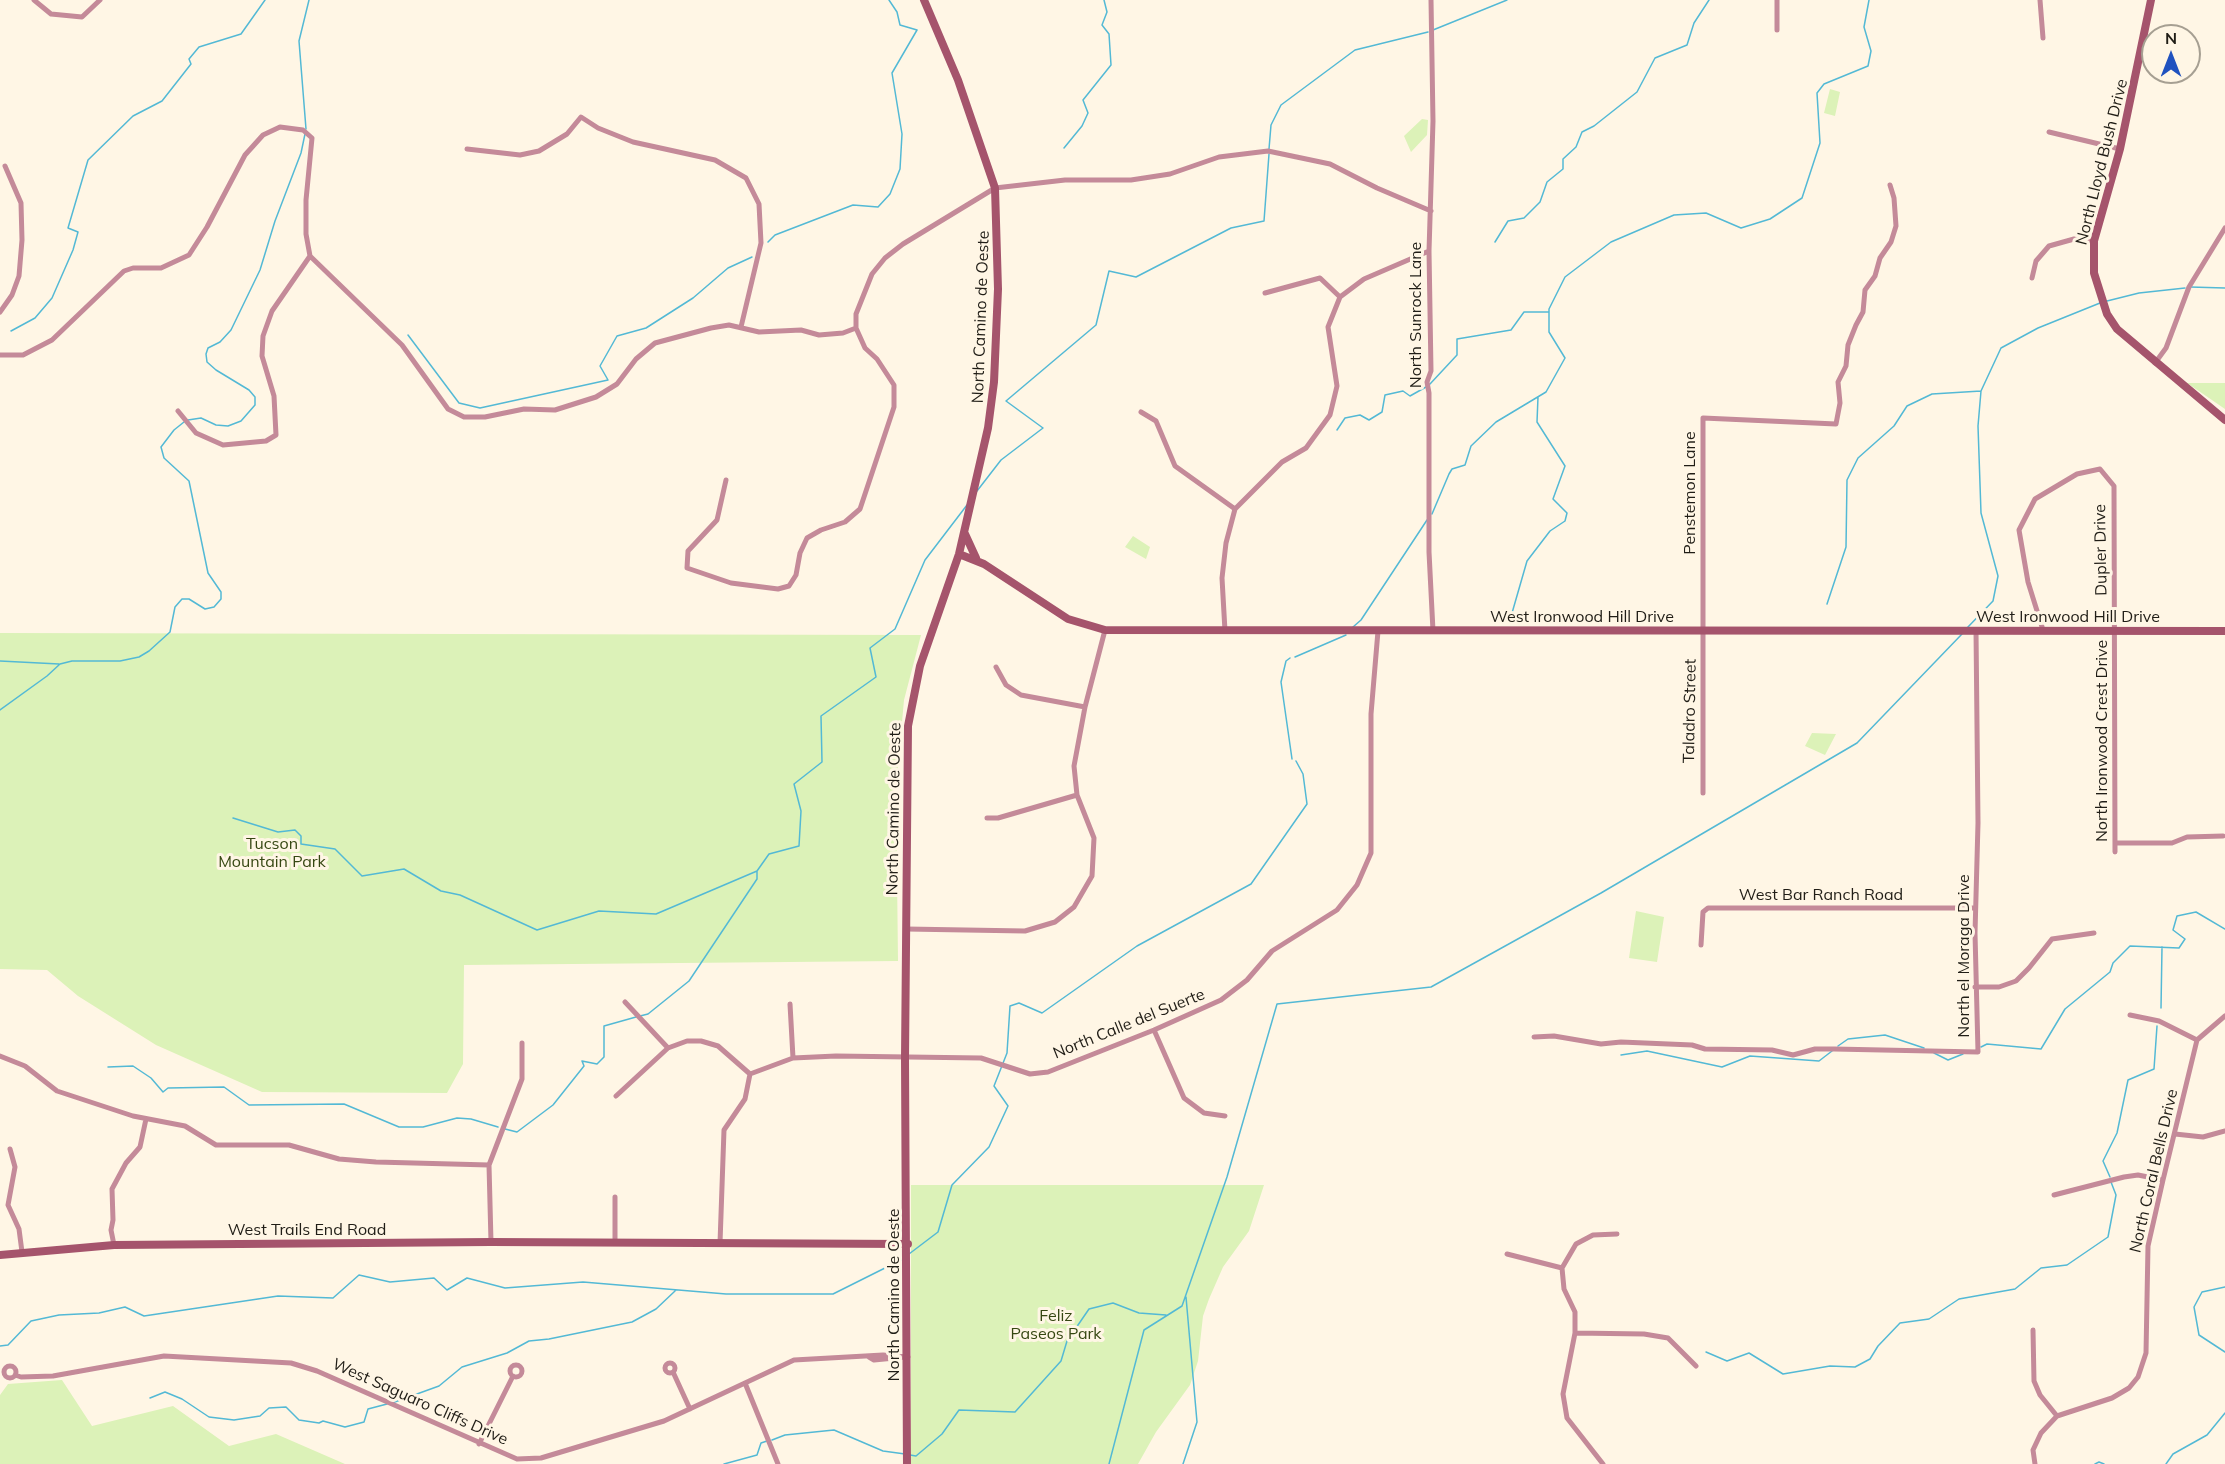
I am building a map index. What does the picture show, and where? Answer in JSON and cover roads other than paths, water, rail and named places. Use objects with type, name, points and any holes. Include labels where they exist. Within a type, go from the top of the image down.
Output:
[{"type":"street","points":[[34,0],[51,14],[82,17],[100,0]]},
{"type":"street","name":"North Camino de Oeste","points":[[907,1464],[908,1244],[905,1058],[908,726],[920,666],[959,554],[993,403],[998,279],[995,188],[965,100],[924,0]]},
{"type":"street","name":"North Sunrock Lane","points":[[1431,0],[1433,112],[1429,251],[1431,370],[1427,382],[1429,393],[1429,552],[1433,631]]},
{"type":"street","points":[[1777,0],[1777,30]]},
{"type":"street","points":[[2040,0],[2043,38]]},
{"type":"street","name":"North Lloyd Bush Drive","points":[[2151,0],[2120,149],[2094,241],[2094,273],[2107,314],[2117,329],[2225,420]]},
{"type":"street","points":[[466,149],[520,155],[539,151],[567,134],[581,117],[598,128],[633,142],[715,160],[746,178],[759,204],[761,243],[741,327]]},
{"type":"street","points":[[0,354],[23,355],[52,340],[124,271],[133,267],[161,268],[189,255],[202,236],[245,155],[263,135],[273,129],[290,127],[303,130],[312,138],[306,200],[306,234],[310,256],[402,345],[447,409],[464,417],[485,417],[512,410],[561,408],[604,393],[617,384],[636,359],[656,343],[711,328],[741,327],[759,332],[801,330],[819,335],[843,333],[856,328]]},
{"type":"street","points":[[2049,132],[2120,149]]},
{"type":"street","points":[[726,480],[722,510],[713,528],[688,551],[687,568],[731,583],[778,589],[793,582],[807,538],[855,515],[894,407],[896,392],[894,385],[878,358],[865,348],[858,337],[856,328],[856,314],[872,274],[885,258],[995,188],[1065,180],[1131,180],[1170,174],[1219,157],[1268,151],[1330,164],[1377,189],[1431,211]]},
{"type":"street","points":[[0,312],[12,295],[19,276],[22,240],[21,203],[5,166]]},
{"type":"street","name":"Penstemon Lane","points":[[1705,631],[1703,418],[1836,424],[1840,403],[1838,382],[1846,366],[1852,335],[1863,312],[1865,290],[1875,276],[1880,258],[1891,242],[1896,226],[1894,198],[1890,185]]},
{"type":"street","points":[[2155,363],[2166,348],[2189,287],[2225,228]]},
{"type":"street","points":[[2032,278],[2036,261],[2049,246],[2074,239],[2094,241]]},
{"type":"street","points":[[1225,631],[1222,578],[1226,543],[1235,509],[1282,462],[1306,448],[1330,415],[1337,386],[1328,327],[1340,297],[1364,279],[1429,251]]},
{"type":"street","points":[[178,411],[196,433],[223,446],[266,441],[276,435],[274,396],[262,356],[263,336],[272,311],[310,256]]},
{"type":"street","points":[[1265,293],[1320,278],[1340,297]]},
{"type":"street","points":[[1141,412],[1156,421],[1175,466],[1235,509]]},
{"type":"street","name":"Dupler Drive","points":[[2043,630],[2028,582],[2019,530],[2036,499],[2077,474],[2100,469],[2114,486],[2115,630]]},
{"type":"street","points":[[964,531],[971,554],[979,561]]},
{"type":"street","name":"West Ironwood Hill Drive","points":[[959,554],[979,561],[1068,619],[1106,630],[2225,630]]},
{"type":"street","points":[[906,929],[1025,931],[1055,922],[1074,907],[1092,876],[1094,838],[1077,795],[1074,766],[1085,707],[1106,630]]},
{"type":"street","name":"North el Moraga Drive","points":[[1534,1037],[1554,1036],[1601,1044],[1621,1042],[1692,1045],[1706,1049],[1772,1050],[1792,1055],[1815,1049],[1834,1048],[1978,1052],[1975,987],[1978,823],[1976,630]]},
{"type":"street","name":"North Ironwood Crest Drive","points":[[2115,630],[2115,852]]},
{"type":"street","name":"North Calle del Suerte","points":[[750,1074],[793,1058],[981,1059],[1030,1074],[1048,1072],[1154,1030],[1221,1000],[1247,980],[1272,951],[1337,910],[1358,885],[1371,853],[1371,714],[1378,631]]},
{"type":"street","name":"Taladro Street","points":[[1702,792],[1705,631]]},
{"type":"street","points":[[996,668],[1006,685],[1021,695],[1085,707]]},
{"type":"street","points":[[987,818],[998,818],[1077,795]]},
{"type":"street","points":[[2115,843],[2172,843],[2187,837],[2223,836]]},
{"type":"street","name":"West Bar Ranch Road","points":[[1701,945],[1703,912],[1708,908],[1975,908]]},
{"type":"street","points":[[1975,987],[1999,987],[2016,981],[2052,939],[2094,933]]},
{"type":"street","points":[[625,1002],[668,1048]]},
{"type":"street","points":[[790,1004],[793,1058]]},
{"type":"street","points":[[2130,1015],[2159,1021],[2197,1040],[2225,1016]]},
{"type":"street","points":[[1154,1030],[1184,1098],[1204,1113],[1224,1116]]},
{"type":"street","name":"North Coral Bells Drive","points":[[2135,1382],[2146,1353],[2147,1261],[2163,1180],[2197,1040]]},
{"type":"street","points":[[616,1096],[668,1048],[687,1041],[701,1041],[718,1046],[750,1074],[745,1099],[724,1130],[720,1243]]},
{"type":"street","points":[[491,1242],[489,1165],[522,1079],[522,1043]]},
{"type":"street","points":[[0,1056],[25,1066],[57,1091],[146,1119],[162,1119],[185,1126],[216,1145],[289,1145],[339,1159],[489,1165]]},
{"type":"street","points":[[114,1245],[111,1230],[112,1189],[126,1163],[140,1147],[146,1119]]},
{"type":"street","points":[[2175,1134],[2203,1137],[2225,1131]]},
{"type":"street","points":[[10,1149],[15,1167],[8,1205],[19,1229],[22,1252]]},
{"type":"street","points":[[2054,1195],[2138,1175],[2163,1180]]},
{"type":"street","points":[[615,1197],[615,1242]]},
{"type":"street","points":[[1603,1464],[1567,1418],[1563,1394],[1575,1333],[1575,1312],[1564,1289],[1562,1268],[1576,1244],[1593,1234],[1617,1234]]},
{"type":"street","name":"West Trails End Road","points":[[0,1255],[114,1245],[491,1242],[908,1244]]},
{"type":"street","points":[[1507,1254],[1562,1268]]},
{"type":"street","points":[[2033,1330],[2034,1381],[2040,1395],[2057,1416]]},
{"type":"street","points":[[1575,1333],[1644,1334],[1668,1338],[1696,1366]]},
{"type":"street","name":"West Saguaro Cliffs Drive","points":[[15,1375],[21,1377],[53,1376],[164,1356],[291,1363],[317,1371],[478,1444],[517,1459],[542,1461],[664,1421],[794,1360],[908,1357]]},
{"type":"street","points":[[673,1372],[690,1409]]},
{"type":"street","points":[[478,1444],[513,1376]]},
{"type":"street","points":[[2035,1464],[2033,1450],[2037,1441],[2041,1433],[2057,1416],[2112,1398],[2135,1382],[2142,1388]]},
{"type":"street","points":[[745,1383],[778,1464]]},
{"type":"waterway","points":[[11,331],[35,318],[52,298],[73,250],[78,232],[68,228],[88,160],[133,116],[162,101],[191,64],[189,59],[199,47],[241,34],[265,0]]},
{"type":"waterway","points":[[306,129],[299,41],[309,0]]},
{"type":"waterway","points":[[768,242],[775,235],[853,205],[878,207],[890,194],[900,169],[902,134],[892,73],[917,30],[900,25],[897,12],[889,0]]},
{"type":"waterway","points":[[1064,148],[1082,126],[1088,113],[1083,100],[1111,65],[1109,34],[1102,25],[1107,12],[1104,0]]},
{"type":"waterway","points":[[1433,30],[1507,0]]},
{"type":"waterway","points":[[1495,242],[1508,221],[1524,218],[1540,202],[1547,182],[1563,169],[1563,159],[1576,147],[1582,132],[1594,126],[1637,92],[1655,58],[1687,45],[1694,23],[1709,0]]},
{"type":"waterway","points":[[1432,514],[1449,474],[1452,469],[1465,465],[1471,446],[1496,422],[1546,392],[1565,358],[1549,332],[1549,309],[1565,277],[1611,242],[1674,215],[1706,213],[1741,228],[1770,219],[1802,198],[1820,143],[1817,93],[1824,84],[1868,66],[1871,51],[1864,27],[1869,0]]},
{"type":"waterway","points":[[1269,149],[1271,125],[1281,105],[1355,50],[1428,32]]},
{"type":"waterway","points":[[188,420],[201,418],[216,425],[228,426],[241,421],[255,405],[255,397],[249,390],[216,370],[207,362],[206,354],[208,348],[220,342],[231,330],[260,270],[275,221],[301,153],[305,134]]},
{"type":"waterway","points":[[977,491],[1001,460],[1043,428],[1006,401],[1096,325],[1109,271],[1136,277],[1231,228],[1264,221],[1269,154]]},
{"type":"waterway","points":[[408,335],[459,403],[480,408],[608,380],[600,366],[617,336],[646,328],[693,298],[728,268],[752,257]]},
{"type":"waterway","points":[[2190,287],[2225,288]]},
{"type":"waterway","points":[[2107,301],[2139,293],[2185,288]]},
{"type":"waterway","points":[[1967,628],[1993,601],[1998,576],[1981,513],[1978,426],[1981,391],[2001,348],[2038,328],[2100,303]]},
{"type":"waterway","points":[[1430,384],[1457,355],[1457,339],[1511,330],[1524,312],[1549,312]]},
{"type":"waterway","points":[[1337,430],[1345,418],[1360,415],[1369,420],[1382,412],[1385,395],[1403,391],[1410,396],[1426,387]]},
{"type":"waterway","points":[[1827,604],[1846,547],[1847,480],[1858,458],[1894,426],[1907,406],[1932,394],[1981,391]]},
{"type":"waterway","points":[[1510,620],[1527,561],[1550,531],[1565,521],[1567,513],[1553,499],[1565,466],[1537,422],[1538,397]]},
{"type":"waterway","points":[[0,710],[60,664],[72,661],[120,661],[139,657],[149,651],[170,632],[175,607],[182,599],[189,599],[205,609],[214,607],[221,599],[221,592],[208,573],[189,481],[164,458],[161,447],[174,430],[184,422]]},
{"type":"waterway","points":[[640,1016],[648,1014],[689,981],[757,879],[757,871],[769,854],[799,846],[801,811],[794,784],[822,762],[821,716],[876,677],[870,648],[895,629],[925,560],[967,505]]},
{"type":"waterway","points":[[1353,627],[1361,620],[1427,520]]},
{"type":"waterway","points":[[1109,1464],[1144,1330],[1182,1306],[1227,1177],[1277,1004],[1431,987],[1601,893],[1857,743],[1962,634]]},
{"type":"waterway","points":[[1295,657],[1346,635]]},
{"type":"waterway","points":[[1290,658],[1286,661],[1281,682],[1292,759]]},
{"type":"waterway","points":[[0,661],[59,664]]},
{"type":"waterway","points":[[909,1254],[938,1232],[952,1185],[989,1147],[1008,1106],[994,1086],[1007,1053],[1010,1006],[1019,1003],[1042,1013],[1137,946],[1251,884],[1307,804],[1303,774],[1296,761]]},
{"type":"waterway","points":[[233,818],[278,832],[295,830],[301,836],[301,844],[335,849],[362,876],[404,869],[441,891],[460,895],[537,930],[599,911],[656,914],[757,871]]},
{"type":"waterway","points":[[1981,1047],[1987,1044],[2041,1049],[2065,1009],[2110,972],[2113,963],[2130,946],[2179,948],[2185,939],[2173,930],[2177,916],[2196,912],[2225,929]]},
{"type":"waterway","points":[[2161,1008],[2162,947]]},
{"type":"waterway","points":[[505,1129],[517,1132],[553,1105],[584,1066],[582,1061],[597,1064],[604,1057],[604,1026],[636,1017]]},
{"type":"waterway","points":[[2110,1177],[2103,1161],[2117,1133],[2128,1080],[2154,1069],[2157,1026]]},
{"type":"waterway","points":[[1838,1046],[1848,1039],[1885,1035],[1924,1048]]},
{"type":"waterway","points":[[1621,1055],[1647,1051],[1722,1067],[1750,1056],[1819,1061],[1832,1051]]},
{"type":"waterway","points":[[1934,1053],[1948,1060],[1963,1054]]},
{"type":"waterway","points":[[108,1067],[133,1066],[151,1078],[163,1092],[168,1088],[224,1087],[249,1105],[344,1104],[399,1127],[423,1127],[457,1118],[471,1119],[498,1127]]},
{"type":"waterway","points":[[1706,1352],[1727,1361],[1749,1353],[1783,1374],[1830,1366],[1855,1367],[1870,1359],[1878,1346],[1900,1323],[1929,1319],[1959,1299],[2015,1289],[2041,1268],[2067,1265],[2108,1237],[2116,1195],[2111,1182]]},
{"type":"waterway","points":[[0,1346],[8,1345],[31,1321],[59,1315],[99,1313],[125,1307],[144,1316],[278,1296],[333,1298],[359,1275],[390,1282],[434,1278],[447,1290],[467,1278],[505,1288],[583,1282],[726,1294],[833,1294],[903,1259]]},
{"type":"waterway","points":[[2225,1287],[2202,1292],[2194,1307],[2199,1335],[2225,1352]]},
{"type":"waterway","points":[[392,1403],[439,1386],[462,1367],[507,1353],[529,1341],[632,1322],[656,1309],[675,1291]]},
{"type":"waterway","points":[[1183,1464],[1197,1422],[1186,1297]]},
{"type":"waterway","points":[[910,1455],[916,1456],[942,1434],[959,1410],[1015,1412],[1061,1361],[1067,1341],[1089,1309],[1113,1303],[1139,1313],[1166,1315]]},
{"type":"waterway","points":[[150,1398],[165,1392],[182,1399],[209,1417],[234,1420],[260,1416],[269,1408],[286,1407],[299,1420],[319,1423],[323,1421],[345,1427],[364,1422],[368,1409],[387,1404]]},
{"type":"waterway","points":[[2166,1464],[2173,1454],[2207,1435],[2225,1413]]},
{"type":"waterway","points":[[772,1440],[785,1435],[834,1430],[883,1451],[905,1454]]},
{"type":"waterway","points":[[724,1464],[757,1455],[761,1443],[767,1441]]},
{"type":"waterway","points":[[2095,1464],[2099,1462],[2104,1464]]},
{"type":"park label","name":"Tucson Mountain Park","points":[[272,853]]},
{"type":"park label","name":"Feliz Paseos Park","points":[[1056,1325]]}]
